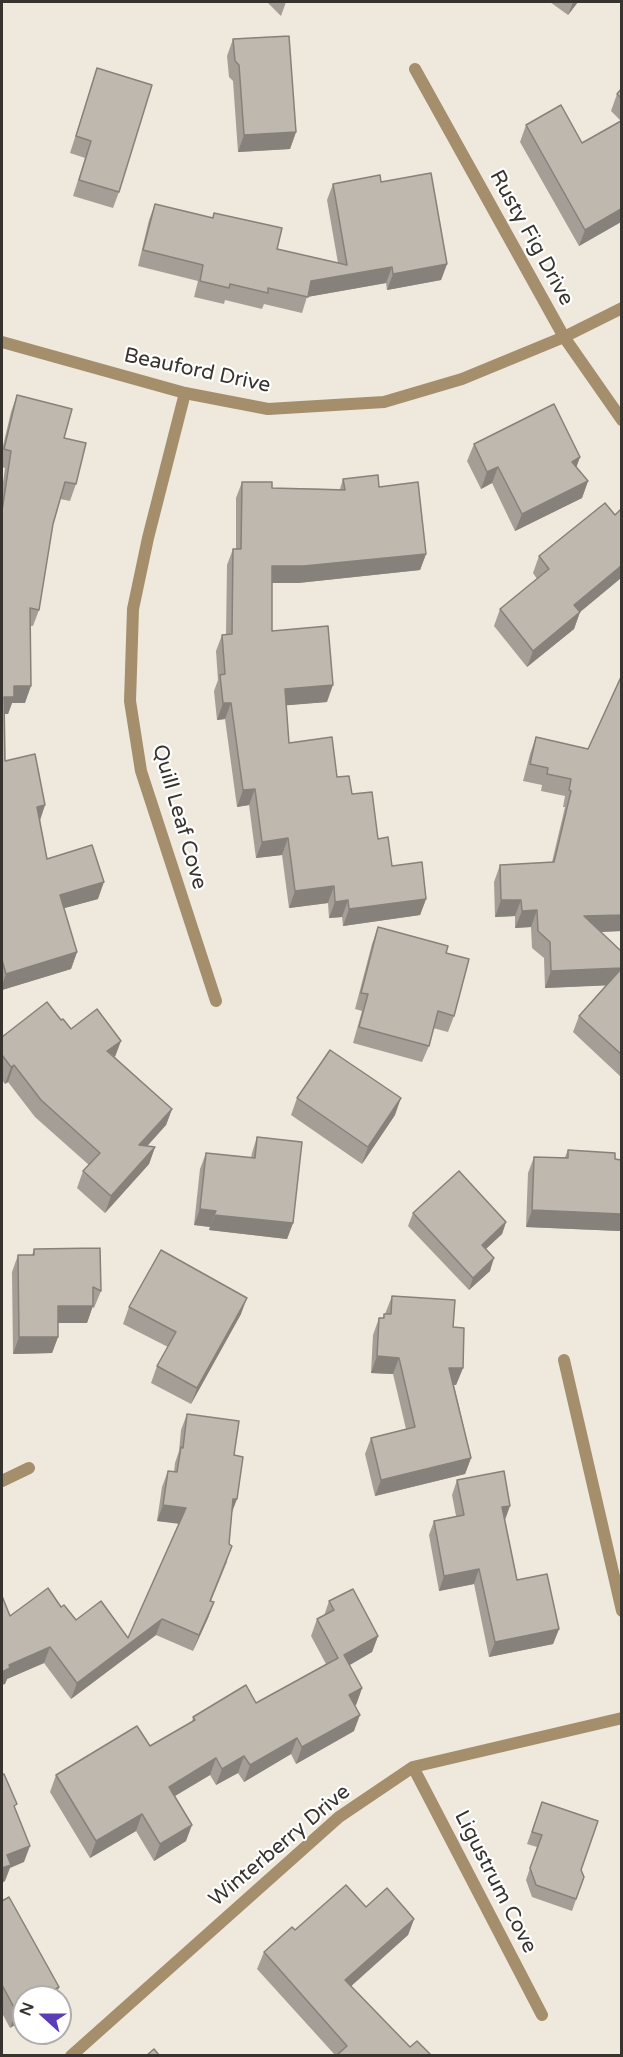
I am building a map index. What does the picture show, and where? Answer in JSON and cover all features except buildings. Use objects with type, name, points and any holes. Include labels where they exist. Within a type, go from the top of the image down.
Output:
[{"type":"street","name":"Rusty Fig Drive","points":[[415,69],[564,337],[621,420]]},
{"type":"street","name":"Beauford Drive","points":[[2,342],[185,393],[268,409],[384,402],[462,379],[564,337],[621,308]]},
{"type":"street","name":"Quill Leaf Cove","points":[[185,393],[148,538],[133,609],[130,700],[141,771],[216,1001]]},
{"type":"street","points":[[564,1360],[621,1611]]},
{"type":"street","points":[[2,1481],[29,1468]]},
{"type":"street","name":"Winterberry Drive","points":[[71,2055],[339,1817],[413,1767],[621,1718]]},
{"type":"street","name":"Ligustrum Cove","points":[[413,1767],[542,2015]]}]
